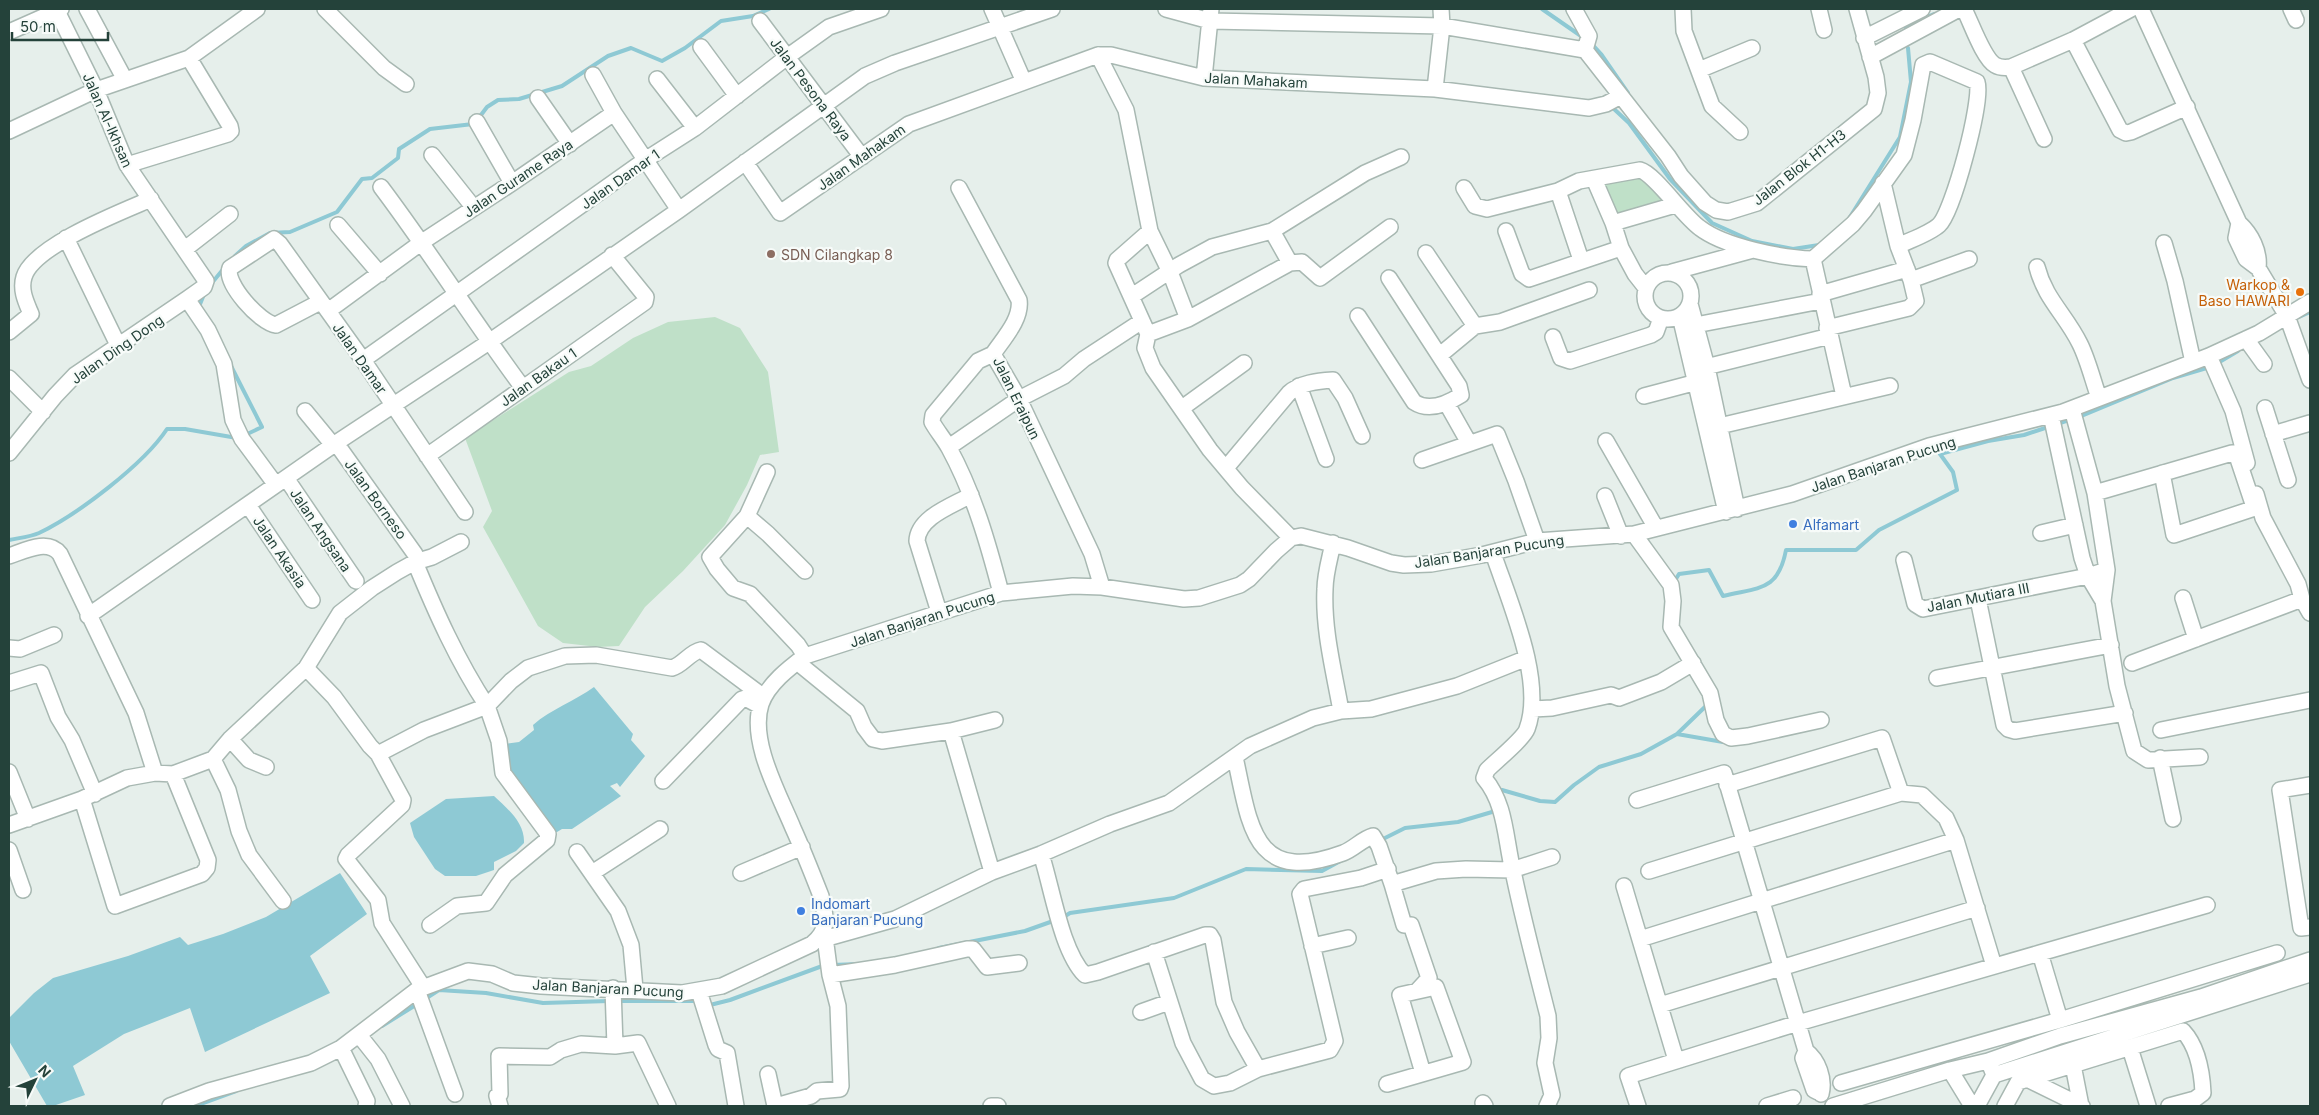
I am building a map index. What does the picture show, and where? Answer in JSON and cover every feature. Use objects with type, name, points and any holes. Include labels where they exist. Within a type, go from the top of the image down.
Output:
[{"type":"street","points":[[87,9],[124,78]]},
{"type":"street","points":[[9,131],[96,90],[190,58],[256,9]]},
{"type":"street","points":[[325,9],[384,68],[406,84]]},
{"type":"street","name":"Jalan Damar 1","points":[[363,360],[645,160],[695,128],[829,27],[881,9]]},
{"type":"street","points":[[992,9],[1024,82]]},
{"type":"street","points":[[88,616],[335,444],[489,342],[679,210],[824,107],[864,76],[887,66],[1052,9]]},
{"type":"street","points":[[1166,9],[1211,15],[1442,26],[1587,43]]},
{"type":"street","points":[[1434,89],[1442,26],[1441,9]]},
{"type":"street","name":"Jalan Blok H1-H3","points":[[1574,9],[1587,43],[1621,96],[1668,156],[1681,176],[1705,203],[1716,210],[1728,212],[1757,203],[1874,109],[1878,94],[1876,77],[1857,9]]},
{"type":"street","points":[[1683,9],[1684,32],[1712,106],[1740,132]]},
{"type":"street","points":[[1818,9],[1824,30]]},
{"type":"street","points":[[1864,38],[1922,9]]},
{"type":"street","points":[[1870,57],[1959,9]]},
{"type":"street","points":[[1964,9],[1989,60],[1996,67],[2011,67],[2073,40],[2131,9]]},
{"type":"street","points":[[2141,9],[2239,223],[2246,229],[2258,255],[2258,268],[2289,321],[2310,380]]},
{"type":"street","points":[[9,32],[59,10]]},
{"type":"street","name":"Jalan Al-Ikhsan","points":[[59,10],[96,90],[127,165],[184,249]]},
{"type":"street","points":[[1204,78],[1211,15]]},
{"type":"street","name":"Jalan Pesona Raya","points":[[760,21],[862,157]]},
{"type":"street","points":[[1880,30],[1888,47]]},
{"type":"street","points":[[2073,40],[2120,130],[2126,133],[2131,132],[2187,107]]},
{"type":"street","points":[[701,46],[737,96]]},
{"type":"street","points":[[1698,70],[1752,48]]},
{"type":"street","points":[[1098,55],[1126,110],[1150,231],[1170,272],[1188,319]]},
{"type":"street","name":"Jalan Mahakam","points":[[745,162],[780,213],[909,124],[1098,55],[1111,55],[1204,78],[1434,89],[1589,108],[1606,104],[1621,96]]},
{"type":"street","points":[[127,165],[231,132],[230,126],[190,58]]},
{"type":"street","points":[[1464,188],[1475,206],[1487,209],[1558,191],[1580,182],[1640,170],[1647,172],[1675,205],[1700,229],[1734,244],[1754,250],[1792,258],[1813,259],[1853,224],[1904,155],[1913,120],[1923,65],[1930,62],[1976,80],[1978,84],[1970,136],[1962,169],[1944,218],[1938,226],[1898,246]]},
{"type":"street","points":[[2011,67],[2044,139]]},
{"type":"street","points":[[593,75],[614,113],[679,210]]},
{"type":"street","points":[[657,79],[695,128]]},
{"type":"street","points":[[538,98],[570,144]]},
{"type":"street","name":"Jalan Gurame Raya","points":[[324,307],[280,244],[274,239],[230,268],[228,273],[250,309],[269,324],[276,325],[324,307],[380,274],[422,242],[614,113]]},
{"type":"street","points":[[476,122],[512,183]]},
{"type":"street","points":[[432,154],[474,208]]},
{"type":"street","points":[[1132,296],[1184,262],[1212,247],[1272,230],[1365,173],[1401,157]]},
{"type":"street","points":[[1594,179],[1613,223],[1621,248],[1635,274],[1646,288]]},
{"type":"street","points":[[1644,396],[1699,373],[1909,308],[1916,301],[1909,274],[1898,246],[1883,183]]},
{"type":"street","points":[[381,186],[523,388]]},
{"type":"street","name":"Jalan Eraipun","points":[[959,188],[1019,300],[1020,309],[1017,318],[993,354],[1019,399],[1092,554],[1102,587]]},
{"type":"street","points":[[1558,191],[1582,260]]},
{"type":"street","points":[[9,332],[32,314],[24,296],[23,287],[27,269],[35,260],[66,238],[150,199]]},
{"type":"street","points":[[1613,223],[1675,205]]},
{"type":"street","points":[[184,249],[230,214]]},
{"type":"street","points":[[338,225],[380,274]]},
{"type":"street","points":[[948,447],[1019,399],[1064,376],[1084,359],[1145,328],[1188,319],[1290,263],[1302,262],[1320,278],[1390,227]]},
{"type":"street","points":[[1272,230],[1290,263]]},
{"type":"street","points":[[1150,231],[1117,260],[1117,267],[1132,296],[1145,328],[1146,354],[1153,368],[1210,450],[1242,488],[1291,538]]},
{"type":"street","points":[[1506,231],[1522,274],[1529,278],[1621,248]]},
{"type":"street","points":[[66,238],[118,345]]},
{"type":"street","points":[[2164,243],[2175,281],[2193,362]]},
{"type":"street","name":"Jalan Ding Dong","points":[[9,453],[75,375],[204,286],[206,281],[184,249]]},
{"type":"street","points":[[1754,250],[1656,276],[1646,288],[1645,303],[1649,310],[1661,318],[1686,322],[1821,297],[1968,259]]},
{"type":"street","points":[[1426,253],[1475,326]]},
{"type":"street","name":"Jalan Bakau 1","points":[[427,456],[644,302],[646,297],[612,255]]},
{"type":"street","points":[[1813,259],[1844,396]]},
{"type":"street","points":[[2036,267],[2041,284],[2050,300],[2080,344],[2099,398]]},
{"type":"street","points":[[1672,272],[1679,275],[1690,288],[1690,304],[1686,322],[1713,428],[1731,511]]},
{"type":"street","points":[[1358,316],[1414,402],[1427,407],[1447,404],[1461,395],[1440,355],[1389,278]]},
{"type":"street","points":[[1440,355],[1475,326],[1500,322],[1589,290]]},
{"type":"street","name":"Jalan Angsana","points":[[187,299],[208,330],[224,364],[230,411],[241,436],[281,482],[356,581]]},
{"type":"street","name":"Jalan Banjaran Pucung","points":[[762,702],[785,672],[801,659],[1001,593],[1073,586],[1102,587],[1163,597],[1199,598],[1240,585],[1249,579],[1291,538],[1301,536],[1333,543],[1391,563],[1404,565],[1431,564],[1493,553],[1537,541],[1628,535],[1731,511],[1792,494],[1929,446],[2053,423],[2074,416],[2099,398],[2193,362],[2211,362],[2289,321],[2310,302]]},
{"type":"street","name":"Jalan Damar","points":[[324,307],[363,360],[465,512]]},
{"type":"street","points":[[1554,337],[1561,358],[1564,361],[1570,361],[1651,335],[1656,332],[1661,318]]},
{"type":"street","points":[[2249,343],[2264,364]]},
{"type":"street","points":[[993,354],[978,361],[933,415],[932,422],[948,447],[971,496],[985,534],[1001,593]]},
{"type":"street","points":[[2211,362],[2233,411],[2263,518],[2303,587],[2310,613]]},
{"type":"street","points":[[1182,408],[1244,363]]},
{"type":"street","points":[[9,378],[43,412]]},
{"type":"street","points":[[1226,468],[1289,394],[1299,386],[1333,380],[1345,398],[1362,436]]},
{"type":"street","points":[[1299,386],[1326,459]]},
{"type":"street","points":[[1713,428],[1890,386]]},
{"type":"street","points":[[1447,404],[1469,443]]},
{"type":"street","points":[[2265,408],[2288,480]]},
{"type":"street","name":"Jalan Borneso","points":[[305,411],[335,444],[415,558],[440,623],[457,657],[487,706],[499,741],[502,773],[548,834],[547,840],[505,875],[486,903],[457,906],[430,924]]},
{"type":"street","points":[[2074,416],[2095,493],[2106,570],[2103,601],[2112,645],[2117,686],[2134,750],[2148,760],[2200,757]]},
{"type":"street","points":[[2053,423],[2075,526],[2088,576],[2103,601]]},
{"type":"street","points":[[2274,434],[2310,423]]},
{"type":"street","points":[[1422,460],[1494,434],[1499,436],[1537,541]]},
{"type":"street","points":[[1606,441],[1656,528]]},
{"type":"street","points":[[2095,493],[2236,453],[2253,504],[2252,510],[2174,535],[2162,474]]},
{"type":"street","points":[[767,472],[747,516],[710,557],[733,588],[750,594],[798,645],[801,659],[857,711],[864,727],[873,739],[882,740],[951,731],[995,720]]},
{"type":"street","points":[[939,612],[917,541],[917,533],[924,523],[971,496]]},
{"type":"street","points":[[1604,496],[1628,535],[1671,585],[1673,601],[1671,626],[1675,637],[1710,693],[1723,734],[1731,738],[1748,736],[1821,720]]},
{"type":"street","name":"Jalan Akasia","points":[[248,505],[312,600]]},
{"type":"street","points":[[747,516],[768,534],[804,571]]},
{"type":"street","points":[[2041,533],[2075,526]]},
{"type":"street","points":[[9,825],[89,797],[127,778],[155,773],[173,774],[213,759],[230,739],[306,668],[340,613],[415,558],[432,558],[461,542]]},
{"type":"street","points":[[1333,543],[1325,587],[1325,604],[1326,622],[1341,711]]},
{"type":"street","points":[[9,556],[46,546],[56,549],[136,713],[155,773]]},
{"type":"street","points":[[1493,553],[1528,658],[1533,709],[1526,732],[1487,770],[1484,776],[1501,807],[1512,870],[1548,1016],[1549,1038],[1546,1063],[1552,1095],[1547,1106]]},
{"type":"street","name":"Jalan Mutiara III","points":[[1904,560],[1912,597],[1918,607],[1923,609],[2088,576],[2106,570]]},
{"type":"street","points":[[2132,664],[2196,639],[2303,587]]},
{"type":"street","points":[[2184,598],[2196,639]]},
{"type":"street","points":[[1978,599],[2004,725],[2008,729],[2015,731],[2124,713]]},
{"type":"street","points":[[9,648],[20,649],[54,635]]},
{"type":"street","points":[[1937,678],[2112,645]]},
{"type":"street","points":[[378,754],[424,730],[487,706],[511,681],[528,668],[564,656],[596,655],[672,668],[680,666],[697,651],[701,650],[762,702]]},
{"type":"street","points":[[823,937],[831,937],[895,919],[992,872],[1041,854],[1110,824],[1169,803],[1250,746],[1313,718],[1341,711],[1371,709],[1457,686],[1528,658]]},
{"type":"street","points":[[1533,709],[1561,706],[1611,695],[1619,698],[1661,682],[1693,663]]},
{"type":"street","points":[[306,668],[334,697],[378,754],[403,800],[402,806],[348,855],[346,859],[376,896],[382,923],[421,995],[455,1094]]},
{"type":"street","points":[[9,683],[40,673],[42,675],[58,717],[72,740],[89,797],[115,906],[202,874],[207,868],[208,860],[173,774]]},
{"type":"street","points":[[663,781],[740,700],[745,698],[762,702]]},
{"type":"street","points":[[2161,730],[2310,700]]},
{"type":"street","points":[[762,702],[759,730],[766,764],[802,847],[821,896],[824,909],[825,927],[823,937],[838,1006],[841,1086],[840,1089],[817,1091],[811,1096],[776,1106],[768,1074]]},
{"type":"street","points":[[951,731],[992,872]]},
{"type":"street","points":[[1727,785],[1882,738],[1901,793]]},
{"type":"street","points":[[230,739],[249,760],[266,767]]},
{"type":"street","points":[[1235,757],[1248,815],[1261,845],[1275,858],[1289,861],[1314,862],[1345,852],[1361,841],[1376,841],[1390,877],[1404,925],[1411,925],[1429,978],[1417,991]]},
{"type":"street","points":[[2160,758],[2173,819]]},
{"type":"street","points":[[213,759],[228,790],[239,831],[249,855],[283,901]]},
{"type":"street","points":[[9,772],[28,819]]},
{"type":"street","points":[[1637,800],[1724,774],[1806,1051],[1804,1058],[1814,1090],[1824,1100]]},
{"type":"street","points":[[2310,785],[2280,790],[2301,928],[2310,927]]},
{"type":"street","points":[[1649,871],[1901,793],[1922,795],[1938,808],[1946,818],[1956,840],[1994,966]]},
{"type":"street","points":[[592,874],[660,829]]},
{"type":"street","points":[[1640,939],[1956,840]]},
{"type":"street","points":[[741,873],[802,847]]},
{"type":"street","points":[[9,850],[23,890]]},
{"type":"street","points":[[577,852],[618,911],[622,920],[631,945],[635,989]]},
{"type":"street","points":[[1041,854],[1062,930],[1074,961],[1085,975],[1204,935],[1210,935],[1213,940],[1224,1002],[1234,1026],[1258,1069]]},
{"type":"street","points":[[1154,952],[1183,1043],[1202,1078],[1214,1086],[1230,1083],[1258,1069],[1330,1050],[1334,1044],[1300,897],[1301,891],[1361,878],[1466,869],[1512,870],[1552,857]]},
{"type":"street","points":[[1624,886],[1676,1060]]},
{"type":"street","points":[[1638,1106],[1628,1076],[1798,1023],[2207,905]]},
{"type":"street","points":[[1660,1005],[1977,908]]},
{"type":"street","name":"Jalan Banjaran Pucung","points":[[170,1106],[209,1091],[344,1053],[421,995],[468,971],[480,971],[513,983],[682,993],[702,1001],[722,986],[794,954],[823,937]]},
{"type":"street","points":[[1312,946],[1348,938]]},
{"type":"street","points":[[829,968],[894,965],[967,949],[973,949],[987,967],[1019,963]]},
{"type":"street","points":[[2040,953],[2060,1020]]},
{"type":"street","points":[[1841,1083],[2060,1020],[2277,953]]},
{"type":"street","points":[[1977,1106],[1991,1068],[2060,1036],[2201,997],[2310,960]]},
{"type":"street","points":[[1833,1106],[1950,1070],[1991,1068],[2310,974]]},
{"type":"street","points":[[1387,1084],[1463,1062],[1436,987],[1400,995],[1423,1073]]},
{"type":"street","points":[[613,988],[615,1046]]},
{"type":"street","points":[[702,1001],[717,1047],[728,1055],[736,1106]]},
{"type":"street","points":[[1141,1012],[1169,1002]]},
{"type":"street","points":[[2005,1106],[2018,1082],[2183,1031],[2191,1039],[2203,1077],[2203,1093],[2195,1099],[2169,1106]]},
{"type":"street","points":[[362,1039],[378,1059],[402,1106]]},
{"type":"street","points":[[500,1106],[497,1096],[500,1094],[499,1056],[550,1057],[561,1050],[581,1044],[615,1046],[638,1043],[668,1106]]},
{"type":"street","points":[[2130,1048],[2148,1106]]},
{"type":"street","points":[[344,1053],[368,1101],[366,1106]]},
{"type":"street","points":[[2073,1065],[2082,1106]]},
{"type":"street","points":[[1950,1070],[1972,1106]]},
{"type":"street","points":[[2028,1079],[2082,1106]]},
{"type":"street","points":[[1767,1106],[1793,1098]]},
{"type":"street","points":[[992,1106],[998,1106]]},
{"type":"green space","points":[[1640,170],[1675,205],[1613,223],[1594,179]]},
{"type":"green space","points":[[715,317],[740,328],[768,372],[779,452],[760,455],[747,485],[725,525],[683,571],[645,607],[619,646],[598,647],[563,643],[538,626],[483,527],[492,511],[465,438],[569,372],[591,366],[633,338],[668,322]]},
{"type":"water","points":[[594,687],[633,734],[631,740],[645,756],[620,787],[617,783],[610,786],[621,796],[572,829],[562,829],[552,835],[505,768],[505,744],[519,742],[534,730],[533,725],[540,719]]},
{"type":"water","points":[[494,796],[510,811],[519,823],[524,836],[524,843],[516,851],[494,862],[494,870],[476,876],[445,876],[435,869],[414,837],[410,823],[446,799]]},
{"type":"water","points":[[340,873],[367,914],[310,956],[330,993],[205,1052],[190,1008],[124,1034],[73,1066],[85,1095],[53,1106],[47,1106],[9,1041],[9,1018],[34,993],[53,978],[128,956],[180,937],[188,945],[223,934],[266,917]]},
{"type":"waterway","points":[[478,119],[487,107],[498,100],[519,99],[562,86],[608,56],[631,48],[662,61],[685,48],[721,21],[753,16],[769,9]]},
{"type":"waterway","points":[[1542,9],[1581,36]]},
{"type":"waterway","points":[[1906,28],[1906,26],[1934,14]]},
{"type":"waterway","points":[[1591,43],[1628,93]]},
{"type":"waterway","points":[[1850,217],[1900,137],[1911,82],[1908,48]]},
{"type":"waterway","points":[[1614,109],[1629,123],[1670,179],[1712,223],[1752,241],[1793,249],[1819,245]]},
{"type":"waterway","points":[[235,256],[246,246],[270,233],[290,232],[337,212],[362,179],[372,178],[398,158],[399,149],[430,129],[473,124]]},
{"type":"waterway","points":[[211,284],[225,267]]},
{"type":"waterway","points":[[198,309],[205,292]]},
{"type":"waterway","points":[[2299,317],[2310,312]]},
{"type":"waterway","points":[[2216,364],[2238,351]]},
{"type":"waterway","points":[[230,364],[262,427],[243,436]]},
{"type":"waterway","points":[[2079,417],[2173,378],[2210,367]]},
{"type":"waterway","points":[[2057,424],[2072,419]]},
{"type":"waterway","points":[[1674,582],[1679,574],[1709,570],[1723,596],[1757,589],[1772,581],[1778,574],[1786,550],[1856,550],[1879,530],[1957,490],[1953,472],[1940,454],[1988,441],[2024,435],[2051,426]]},
{"type":"waterway","points":[[9,540],[39,533],[72,514],[126,473],[143,457],[167,429],[185,429],[237,438]]},
{"type":"waterway","points":[[1677,734],[1708,704]]},
{"type":"waterway","points":[[1500,794],[1502,790],[1540,801],[1555,802],[1599,767],[1641,754],[1677,734],[1723,742]]},
{"type":"waterway","points":[[1379,841],[1405,828],[1458,822],[1492,812],[1494,807]]},
{"type":"waterway","points":[[1062,918],[1070,913],[1174,898],[1246,869],[1322,871],[1344,859]]},
{"type":"waterway","points":[[939,948],[1025,931],[1056,920]]},
{"type":"waterway","points":[[832,965],[859,964]]},
{"type":"waterway","points":[[706,1006],[730,1000],[825,965]]},
{"type":"waterway","points":[[425,999],[439,990],[486,993],[543,1003],[609,1001]]},
{"type":"waterway","points":[[616,1001],[696,1001],[698,1003]]},
{"type":"waterway","points":[[382,1026],[419,1003]]},
{"type":"waterway","points":[[195,1106],[236,1091]]},
{"type":"place","name":"SDN Cilangkap 8","points":[[771,254]]},
{"type":"place","name":"Warkop & Baso HAWARI","points":[[2300,292]]},
{"type":"place","name":"Alfamart","points":[[1793,524]]},
{"type":"place","name":"Indomart Banjaran Pucung","points":[[801,911]]}]
